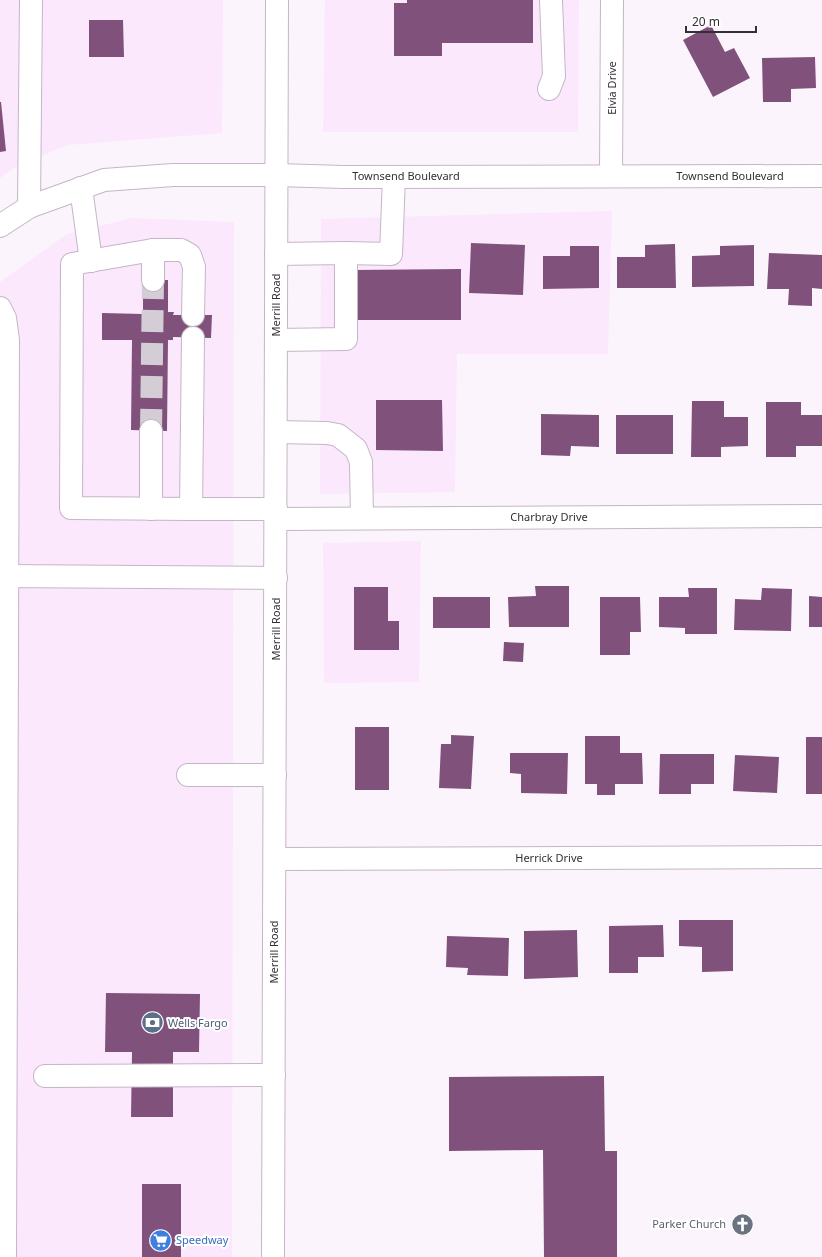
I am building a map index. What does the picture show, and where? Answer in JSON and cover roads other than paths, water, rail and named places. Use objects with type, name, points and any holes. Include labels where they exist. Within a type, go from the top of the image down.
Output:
[{"type":"street","points":[[29,207],[32,0]]},
{"type":"street","name":"Merrill Road","points":[[274,1257],[277,0]]},
{"type":"street","points":[[549,89],[554,76],[551,0]]},
{"type":"street","name":"Elvia Drive","points":[[612,0],[612,176]]},
{"type":"street","name":"Townsend Boulevard","points":[[0,226],[29,207],[104,180],[173,175],[822,176]]},
{"type":"street","points":[[276,254],[391,254],[394,176]]},
{"type":"street","points":[[81,188],[91,261],[153,250],[181,250],[190,255],[194,267],[193,315]]},
{"type":"street","points":[[153,250],[153,280]]},
{"type":"street","points":[[276,340],[346,339],[346,253]]},
{"type":"street","name":"Charbray Drive","points":[[91,261],[72,264],[71,508],[191,509],[362,518],[822,516]]},
{"type":"street","points":[[0,308],[5,318],[8,340],[4,576],[5,1257]]},
{"type":"street","points":[[191,509],[193,338]]},
{"type":"street","points":[[151,431],[151,509]]},
{"type":"street","points":[[276,432],[327,433],[338,435],[356,449],[361,462],[362,518]]},
{"type":"street","points":[[4,576],[276,578]]},
{"type":"street","points":[[188,775],[275,775]]},
{"type":"street","name":"Herrick Drive","points":[[276,859],[822,857]]},
{"type":"street","points":[[46,1076],[274,1075]]},
{"type":"tunnel","points":[[151,431],[153,280]]},
{"type":"place","name":"Wells Fargo","points":[[152,1023]]},
{"type":"place","name":"Parker Church","points":[[742,1224]]},
{"type":"place","name":"Speedway","points":[[160,1240]]}]
